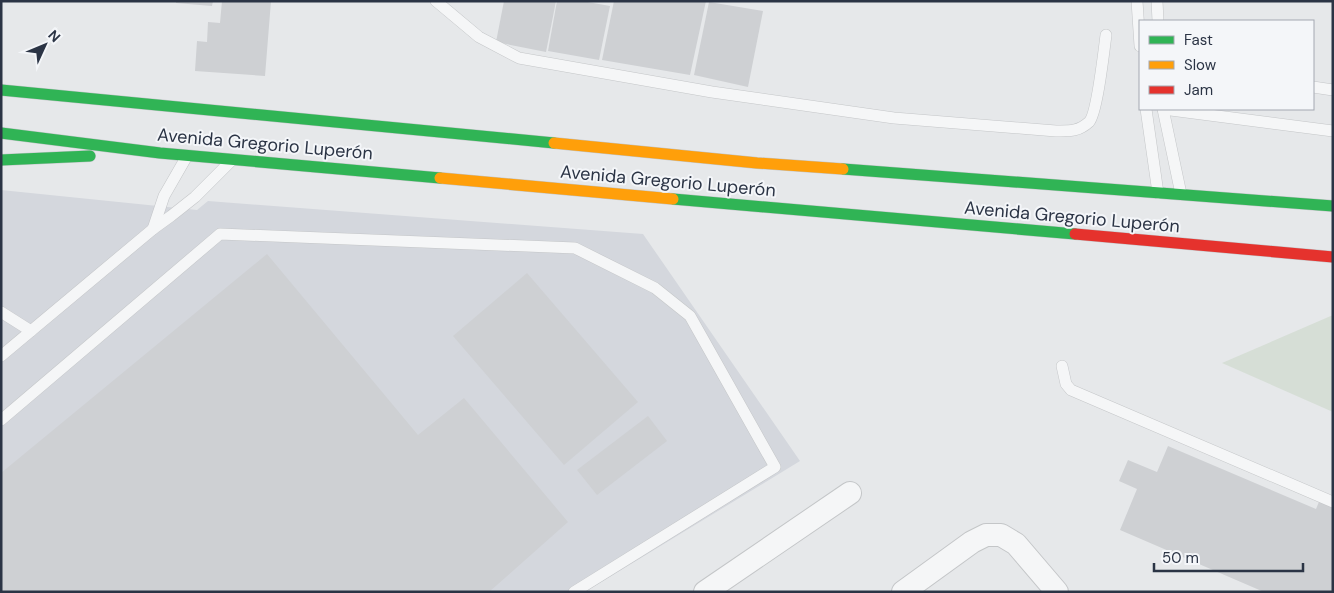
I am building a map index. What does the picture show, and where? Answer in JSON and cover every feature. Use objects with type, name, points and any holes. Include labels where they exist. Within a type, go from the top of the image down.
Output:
[{"type":"main road","name":"Avenida Gregorio Luperón","points":[[3,90],[757,163],[1333,206]]},
{"type":"main road","name":"Avenida Gregorio Luperón","points":[[1,133],[232,160],[1333,258]]},
{"type":"main road","points":[[1,160],[160,153]]},
{"type":"street","points":[[705,592],[850,493]]},
{"type":"street","points":[[904,592],[972,542],[986,535],[1001,535],[1016,544],[1057,592]]},
{"type":"lane","points":[[436,1],[479,38],[519,58],[712,92],[894,118],[1056,131],[1076,131],[1090,121],[1097,100],[1106,35]]},
{"type":"lane","points":[[1137,1],[1139,31]]},
{"type":"lane","points":[[1157,1],[1158,20]]},
{"type":"lane","points":[[1314,87],[1333,90]]},
{"type":"lane","points":[[1146,110],[1158,193]]},
{"type":"lane","points":[[1163,110],[1182,194]]},
{"type":"lane","points":[[1171,110],[1333,131]]},
{"type":"lane","points":[[153,229],[164,196],[187,155]]},
{"type":"lane","points":[[1,356],[153,229],[195,197],[232,160]]},
{"type":"lane","points":[[1,420],[220,234],[574,248],[655,288],[690,316],[775,467],[574,592]]},
{"type":"lane","points":[[1,312],[31,331]]},
{"type":"lane","points":[[1062,366],[1066,384],[1071,390],[1333,502]]},
{"type":"shaded area","points":[[1,190],[197,210],[208,201],[643,234],[800,461],[585,592],[1,592]]},
{"type":"shaded area","points":[[1333,315],[1333,412],[1222,363]]},
{"type":"building","points":[[176,1],[213,1],[212,6],[176,3]]},
{"type":"building","points":[[222,1],[271,1],[265,76],[195,71],[197,41],[207,42],[208,22],[220,23]]},
{"type":"building","points":[[504,1],[556,1],[546,52],[496,42]]},
{"type":"building","points":[[557,1],[582,1],[610,6],[599,60],[548,51]]},
{"type":"building","points":[[614,1],[706,1],[690,75],[602,60]]},
{"type":"building","points":[[709,2],[763,11],[748,87],[694,75]]},
{"type":"building","points":[[267,254],[418,435],[464,398],[568,522],[489,592],[1,592],[1,473]]},
{"type":"building","points":[[527,273],[638,402],[564,465],[453,336]]},
{"type":"building","points":[[648,416],[667,441],[597,495],[577,470]]},
{"type":"building","points":[[1168,446],[1316,509],[1321,497],[1333,502],[1333,592],[1264,592],[1120,530],[1137,489],[1119,481],[1128,460],[1157,472]]},
{"type":"traffic: fast","points":[[1,90],[554,143]]},
{"type":"traffic: fast","points":[[1,133],[160,153],[440,178]]},
{"type":"traffic: fast","points":[[1,160],[90,156]]},
{"type":"traffic: fast","points":[[843,169],[1333,206]]},
{"type":"traffic: fast","points":[[673,199],[1075,234]]},
{"type":"traffic: slow","points":[[554,143],[757,163],[843,169]]},
{"type":"traffic: slow","points":[[440,178],[673,199]]},
{"type":"traffic: jam","points":[[1075,234],[1333,257]]}]
